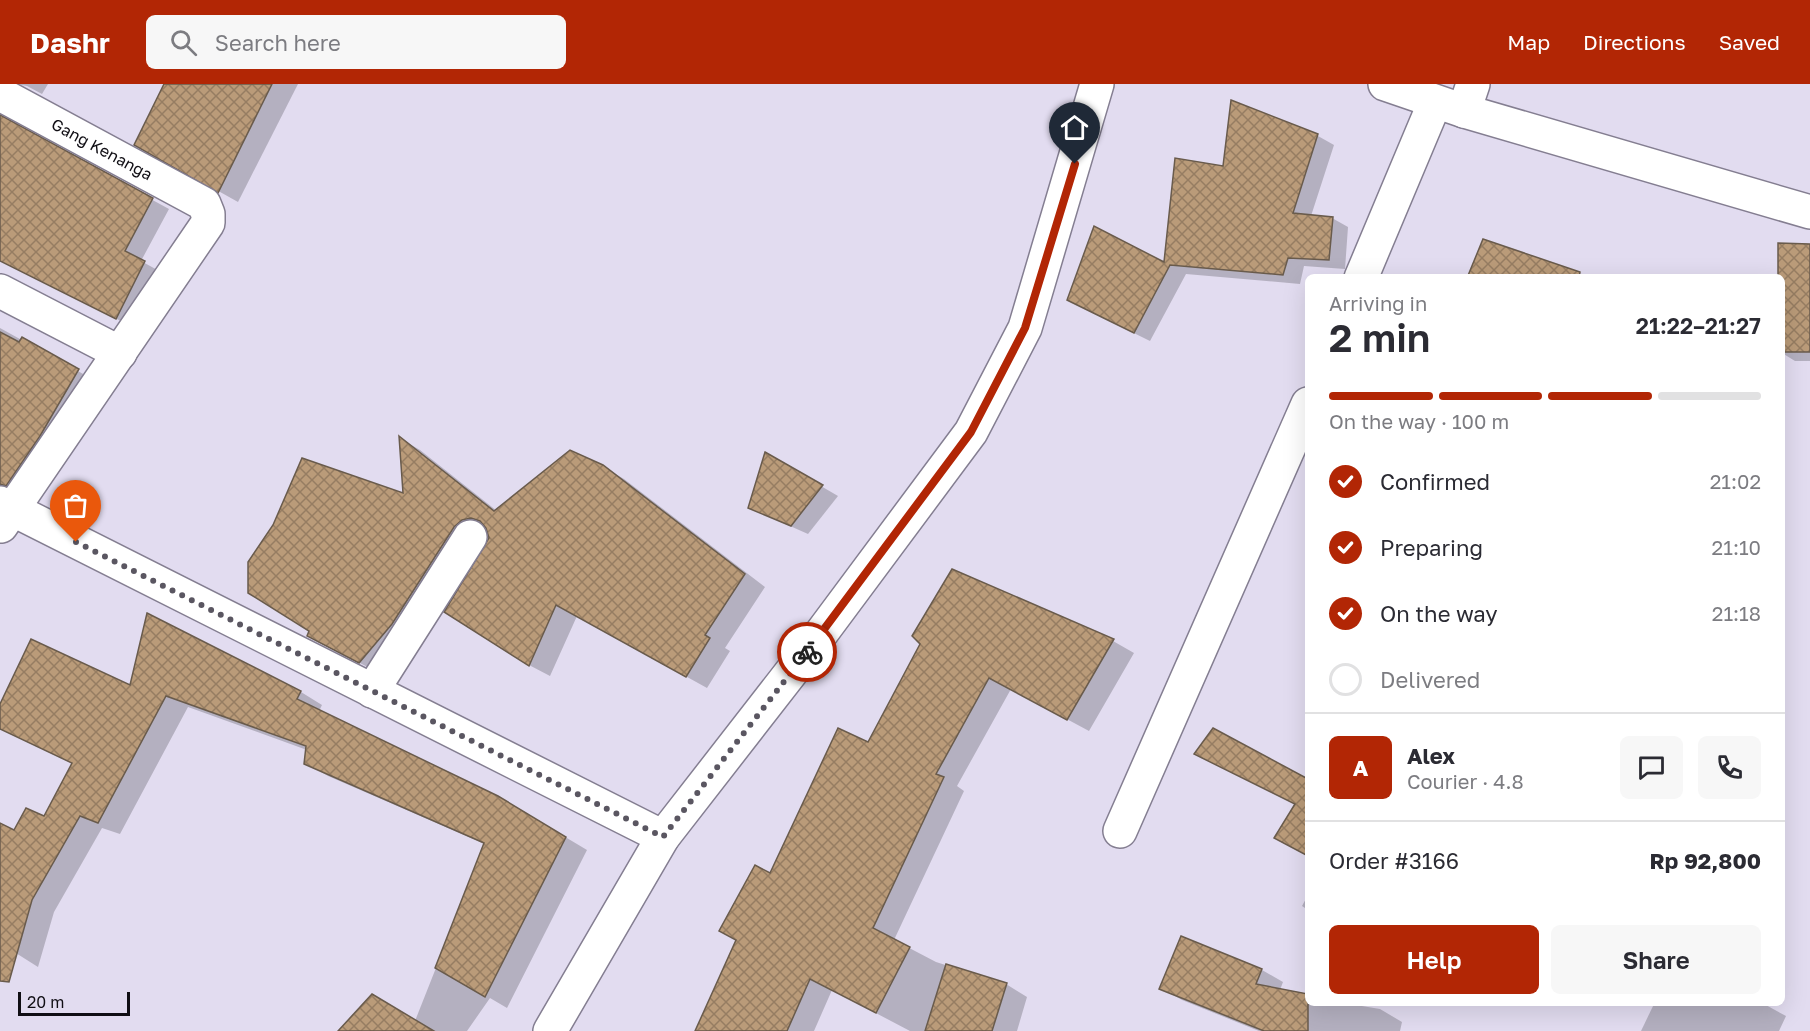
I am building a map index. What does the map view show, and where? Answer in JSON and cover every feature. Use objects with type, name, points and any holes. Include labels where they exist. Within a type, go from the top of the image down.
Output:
[{"type":"street","points":[[550,1031],[663,837],[817,639],[971,432],[1025,328],[1097,84]]},
{"type":"street","points":[[1385,84],[1457,99],[1810,212]]},
{"type":"street","name":"Gang Kenanga","points":[[0,94],[204,204],[208,214],[208,223],[120,353]]},
{"type":"street","points":[[1363,274],[1457,99]]},
{"type":"street","points":[[0,291],[120,353],[4,514],[372,691],[663,837]]},
{"type":"street","points":[[1120,831],[1305,411]]},
{"type":"street","points":[[372,691],[470,537]]},
{"type":"building","points":[[164,84],[272,84],[218,193],[134,145]]},
{"type":"building","points":[[1231,100],[1318,134],[1293,213],[1333,217],[1329,260],[1288,258],[1283,275],[1170,265],[1134,333],[1067,300],[1094,226],[1164,262],[1175,158],[1223,166]]},
{"type":"building","points":[[0,115],[153,198],[125,251],[145,261],[116,319],[0,261]]},
{"type":"building","points":[[1483,239],[1580,272],[1580,274],[1469,274]]},
{"type":"building","points":[[1778,243],[1810,244],[1810,352],[1785,352],[1785,274],[1778,274]]},
{"type":"building","points":[[0,332],[19,342],[22,337],[79,369],[40,436],[6,486],[0,484]]},
{"type":"building","points":[[399,436],[494,511],[570,450],[603,465],[745,574],[705,635],[710,638],[686,677],[556,605],[529,666],[444,612],[489,538],[486,528],[480,521],[471,518],[462,520],[454,527],[392,624],[359,663],[307,636],[309,631],[248,593],[248,562],[273,525],[302,458],[403,493]]},
{"type":"building","points":[[765,452],[823,485],[791,526],[748,508]]},
{"type":"building","points":[[952,569],[1114,639],[1067,720],[989,678],[936,774],[944,777],[873,928],[910,947],[876,1013],[810,979],[787,1031],[695,1031],[736,940],[719,931],[755,865],[770,873],[838,728],[868,742],[920,644],[912,636]]},
{"type":"building","points":[[147,613],[301,691],[297,699],[498,796],[566,837],[485,997],[435,968],[484,843],[304,764],[306,746],[166,696],[98,823],[80,816],[32,900],[9,982],[0,981],[0,823],[14,830],[26,808],[44,816],[72,763],[0,729],[0,704],[31,639],[130,685]]},
{"type":"building","points":[[1213,728],[1305,777],[1305,854],[1274,838],[1295,804],[1194,754]]},
{"type":"building","points":[[1181,936],[1262,969],[1256,984],[1305,993],[1305,1006],[1308,1006],[1308,1031],[1264,1031],[1159,989]]},
{"type":"building","points":[[946,964],[1007,983],[992,1031],[925,1031]]},
{"type":"building","points":[[372,994],[434,1031],[338,1031]]},
{"type":"way so far","points":[[76,542],[663,837],[807,652]]},
{"type":"route","points":[[807,652],[971,432],[1025,328],[1075,164]]}]
